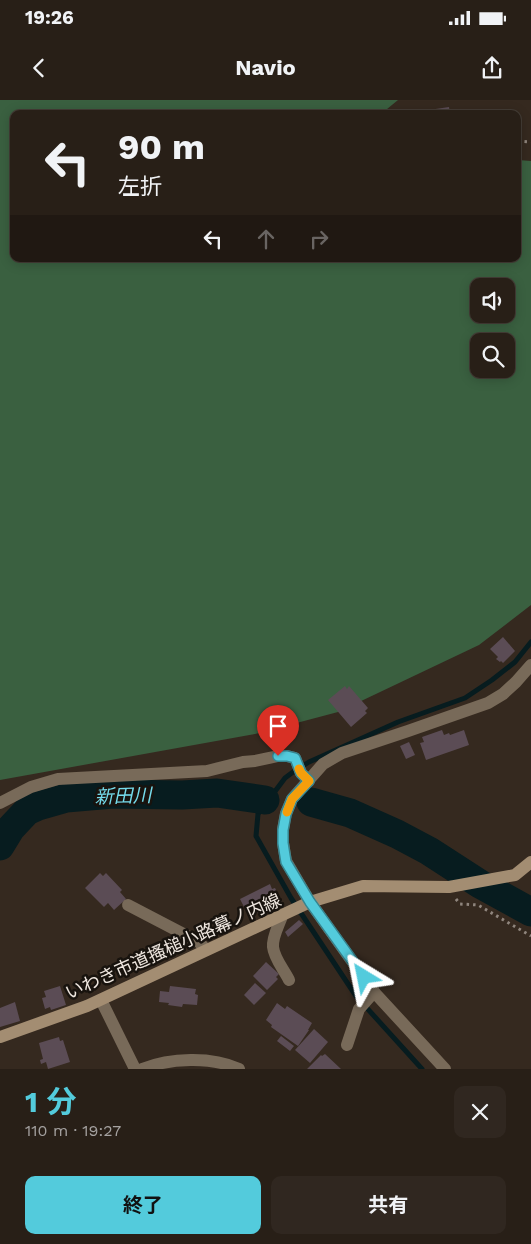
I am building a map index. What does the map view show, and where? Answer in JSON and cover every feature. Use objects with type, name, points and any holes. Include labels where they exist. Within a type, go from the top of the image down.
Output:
[{"type":"street","points":[[445,1069],[298,908],[283,843],[286,814],[292,799],[305,780],[323,764],[342,753],[408,732],[488,703],[503,694],[531,665]]},
{"type":"street","points":[[0,803],[31,787],[58,778],[207,771],[278,756],[295,758],[305,780]]},
{"type":"street","name":"いわき市道搔槌小路幕ノ内線","points":[[0,1037],[87,1006],[298,908],[363,886],[449,887],[515,874],[531,862]]},
{"type":"street","points":[[128,905],[198,942],[206,950]]},
{"type":"street","points":[[290,980],[273,948],[274,941],[298,908]]},
{"type":"street","points":[[348,1045],[360,1009],[374,992]]},
{"type":"street","points":[[101,1000],[135,1069]]},
{"type":"street","points":[[142,1069],[172,1062],[195,1060],[224,1064],[238,1069]]},
{"type":"path","points":[[449,887],[460,904],[478,904],[531,936]]},
{"type":"green space","points":[[0,100],[398,100],[386,110],[10,110],[10,262],[521,262],[521,160],[531,161],[531,605],[479,645],[338,712],[255,734],[0,780]]},
{"type":"building","points":[[449,107],[449,110],[429,110]]},
{"type":"building","points":[[503,637],[515,651],[503,663],[496,659],[498,657],[490,649]]},
{"type":"building","points":[[345,686],[347,689],[349,686],[368,708],[365,711],[367,713],[351,727],[328,700]]},
{"type":"building","points":[[442,730],[444,735],[449,733],[450,735],[464,730],[469,745],[426,760],[420,743],[424,742],[422,737]]},
{"type":"building","points":[[409,742],[415,755],[406,759],[400,746]]},
{"type":"building","points":[[100,873],[103,876],[106,873],[122,890],[120,892],[126,899],[114,910],[108,903],[104,907],[85,888]]},
{"type":"building","points":[[270,884],[272,889],[275,888],[283,904],[265,913],[263,910],[249,917],[240,899]]},
{"type":"building","points":[[299,920],[303,924],[288,937],[285,932]]},
{"type":"building","points":[[266,962],[279,974],[276,977],[278,979],[267,990],[253,976]]},
{"type":"building","points":[[255,983],[266,993],[254,1005],[244,995]]},
{"type":"building","points":[[60,986],[66,1005],[51,1010],[50,1007],[45,1009],[42,998],[46,997],[44,991]]},
{"type":"building","points":[[170,986],[196,989],[195,994],[198,995],[197,1005],[183,1004],[182,1007],[159,1002],[160,991],[169,992]]},
{"type":"building","points":[[15,1002],[20,1021],[0,1027],[0,1008]]},
{"type":"building","points":[[277,1003],[285,1009],[287,1006],[312,1023],[298,1046],[271,1027],[272,1025],[266,1020]]},
{"type":"building","points":[[314,1029],[328,1042],[310,1063],[295,1050]]},
{"type":"building","points":[[281,1036],[294,1046],[290,1051],[277,1041]]},
{"type":"building","points":[[59,1037],[60,1041],[63,1040],[70,1062],[48,1069],[46,1062],[41,1064],[40,1060],[43,1059],[39,1043]]},
{"type":"building","points":[[325,1054],[341,1069],[307,1069],[321,1055]]},
{"type":"waterway","points":[[422,1069],[356,996],[291,898],[256,836],[258,814],[285,778],[293,772],[309,762],[398,722],[465,698],[515,662],[531,642]]},
{"type":"waterway","name":"新田川","points":[[0,846],[11,828],[27,811],[66,798],[113,794],[182,795],[217,793],[265,800]]},
{"type":"waterway","name":"新田川","points":[[311,802],[350,813],[397,834],[531,912]]},
{"type":"slow traffic","points":[[287,812],[292,799],[309,781],[299,769]]},
{"type":"route","points":[[278,756],[295,758],[301,773],[309,781],[292,799],[286,814],[283,843],[286,862],[310,902],[364,977]]}]
